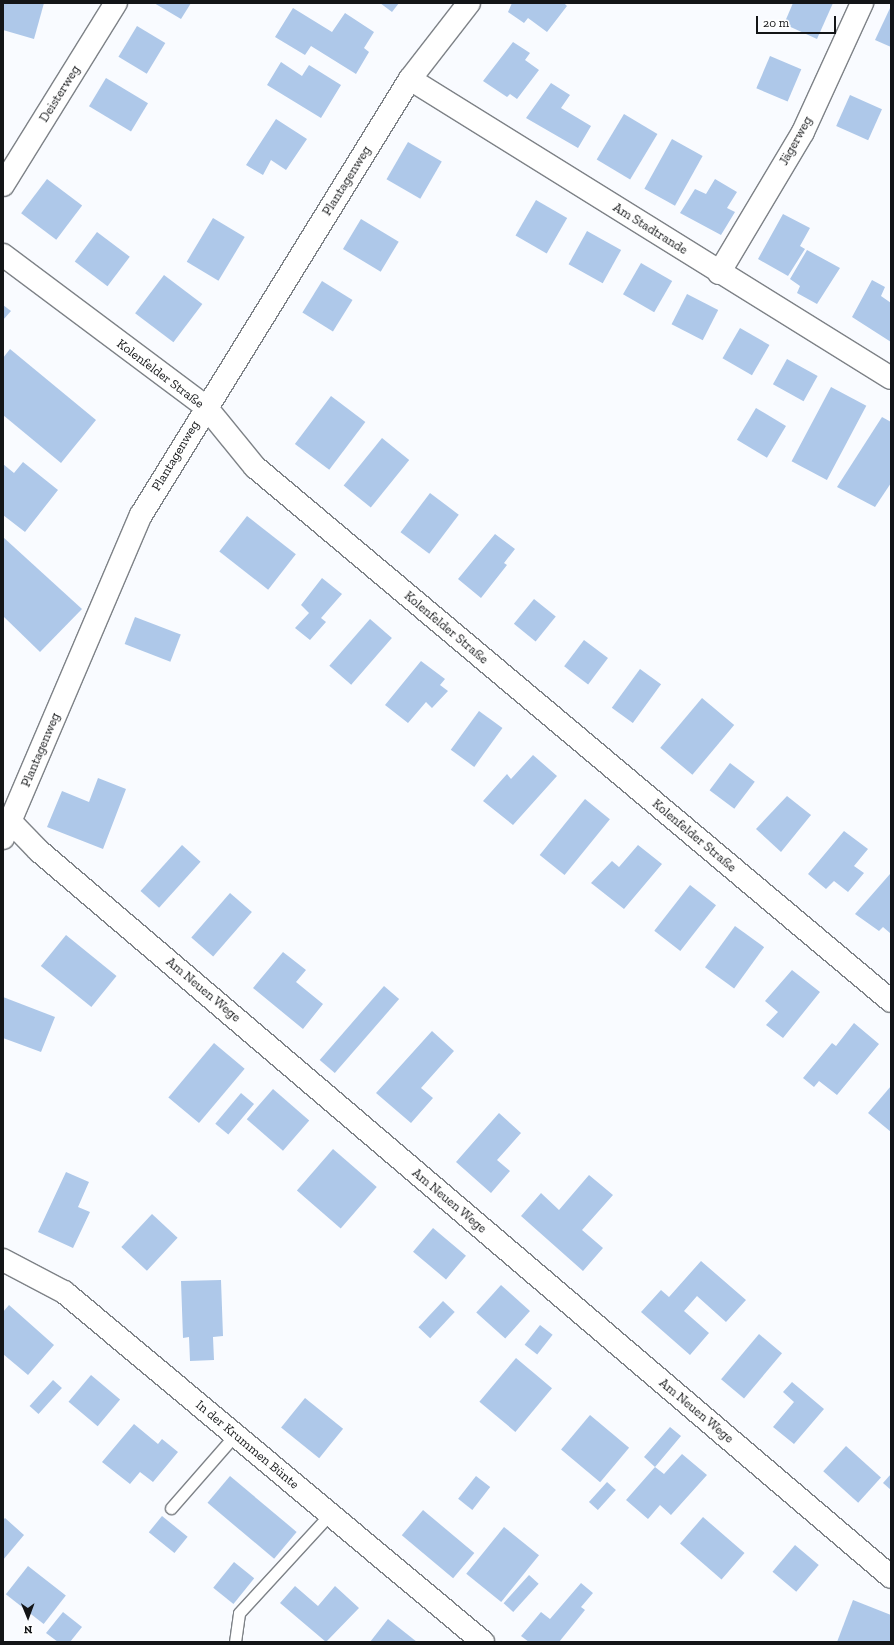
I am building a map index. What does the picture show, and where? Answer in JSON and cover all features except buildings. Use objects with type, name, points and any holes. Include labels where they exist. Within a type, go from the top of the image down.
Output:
[{"type":"street","name":"Deisterweg","points":[[3,185],[116,3]]},
{"type":"street","name":"Plantagenweg","points":[[6,830],[141,515],[206,407],[410,79],[469,3]]},
{"type":"street","name":"Jägerweg","points":[[719,273],[803,132],[862,3]]},
{"type":"street","name":"Am Stadtrande","points":[[410,79],[719,273],[891,378]]},
{"type":"street","name":"Kolenfelder Straße","points":[[3,255],[206,407],[255,467],[891,1001]]},
{"type":"street","name":"Am Neuen Wege","points":[[6,830],[51,861],[891,1577]]},
{"type":"street","name":"In der Krummen Bünte","points":[[3,1260],[64,1292],[483,1642]]},
{"type":"lane","points":[[171,1508],[235,1435]]},
{"type":"lane","points":[[235,1642],[239,1613],[330,1514]]}]
